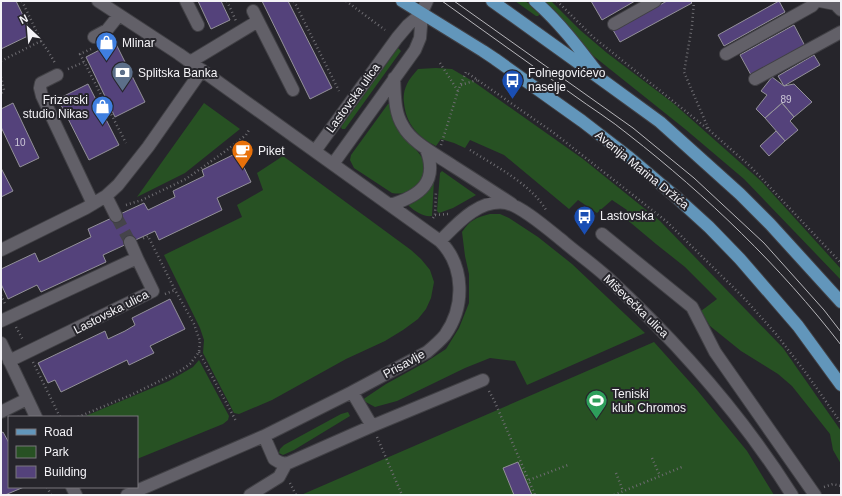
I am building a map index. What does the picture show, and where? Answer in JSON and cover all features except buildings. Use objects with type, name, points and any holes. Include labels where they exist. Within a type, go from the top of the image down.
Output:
[{"type":"main road","name":"Avenija Marina Držića","points":[[402,1],[483,51],[576,117],[630,158],[676,197],[709,227],[740,259],[798,326],[841,385]]},
{"type":"main road","points":[[492,1],[660,122],[770,224],[841,302]]},
{"type":"main road","points":[[535,1],[549,13],[573,40],[605,82]]},
{"type":"street","points":[[98,1],[202,70],[315,152]]},
{"type":"street","points":[[186,1],[198,25]]},
{"type":"street","name":"Lastovska ulica","points":[[333,164],[415,50],[420,38],[422,14],[427,1]]},
{"type":"street","points":[[614,24],[655,1]]},
{"type":"street","points":[[726,54],[812,6],[816,1]]},
{"type":"street","points":[[820,1],[836,5]]},
{"type":"street","name":"Lastovska ulica","points":[[315,152],[397,38],[422,14]]},
{"type":"street","points":[[94,43],[119,15]]},
{"type":"street","points":[[190,62],[255,16],[292,90]]},
{"type":"street","points":[[755,79],[841,32]]},
{"type":"street","points":[[1,250],[93,204],[118,186],[148,147],[202,70]]},
{"type":"street","points":[[59,74],[41,83],[40,88],[42,96],[93,204]]},
{"type":"street","points":[[394,78],[399,119],[403,127],[426,149],[516,207]]},
{"type":"street","points":[[390,205],[412,197],[426,184],[431,167],[430,158],[426,149]]},
{"type":"street","name":"Prisavlje","points":[[127,495],[264,436],[352,392],[427,352],[445,335],[452,323],[457,310],[460,283],[452,257],[446,247],[440,241],[315,152]]},
{"type":"street","points":[[106,196],[116,216]]},
{"type":"street","name":"Miševečka ulica","points":[[440,241],[461,220],[478,209],[500,203],[507,203],[516,207],[549,230],[607,277],[656,324],[718,393],[750,433],[792,495]]},
{"type":"street","points":[[602,234],[692,307],[715,352],[815,495]]},
{"type":"street","points":[[1,321],[137,258],[130,242]]},
{"type":"street","name":"Lastovska ulica","points":[[9,361],[153,291],[137,258]]},
{"type":"street","points":[[827,286],[841,294]]},
{"type":"street","points":[[1,343],[36,416]]},
{"type":"street","points":[[250,495],[279,477],[286,464],[372,426],[483,380]]},
{"type":"street","points":[[352,392],[372,426]]},
{"type":"street","points":[[1,412],[27,399]]},
{"type":"street","points":[[264,436],[274,459],[286,464]]},
{"type":"path","points":[[22,1],[59,74],[84,62]]},
{"type":"path","points":[[227,1],[233,13]]},
{"type":"path","points":[[294,1],[339,91]]},
{"type":"path","points":[[346,1],[385,30]]},
{"type":"path","points":[[557,1],[593,37],[709,130],[751,168],[841,263]]},
{"type":"path","points":[[694,1],[692,26],[684,72],[709,130]]},
{"type":"path","points":[[1,61],[41,41]]},
{"type":"path","points":[[94,43],[80,54],[126,143]]},
{"type":"path","points":[[440,63],[458,91]]},
{"type":"path","points":[[439,149],[460,85],[466,72],[554,133],[666,221],[742,297],[776,334],[806,373],[841,423]]},
{"type":"path","points":[[1,77],[4,90],[1,94]]},
{"type":"path","points":[[460,85],[478,80]]},
{"type":"path","points":[[126,205],[142,200],[186,179],[227,150],[246,135],[249,130]]},
{"type":"path","points":[[470,150],[519,181],[541,202],[547,212],[549,230]]},
{"type":"path","points":[[435,215],[449,214]]},
{"type":"path","points":[[80,416],[131,395],[180,371],[190,364],[199,352],[200,341],[194,324],[148,236],[142,240]]},
{"type":"path","points":[[14,323],[26,346]]},
{"type":"path","points":[[199,352],[236,421]]},
{"type":"path","points":[[32,359],[60,416]]},
{"type":"path","points":[[483,380],[494,400],[529,480],[534,495]]},
{"type":"path","points":[[372,426],[402,495]]},
{"type":"path","points":[[652,458],[660,476]]},
{"type":"path","points":[[529,480],[568,465]]},
{"type":"path","points":[[614,495],[682,467]]},
{"type":"path","points":[[616,473],[623,491]]},
{"type":"green space","points":[[515,1],[525,1],[540,14],[536,16]]},
{"type":"green space","points":[[543,1],[551,1],[580,30],[607,53],[673,103],[761,181],[841,269],[841,280],[744,179],[685,129],[586,50]]},
{"type":"green space","points":[[398,48],[401,51],[345,129],[342,129],[341,127]]},
{"type":"green space","points":[[418,69],[452,69],[474,82],[583,159],[660,221],[783,348],[841,431],[841,464],[833,450],[830,434],[792,386],[778,374],[741,351],[710,326],[701,311],[717,299],[685,267],[625,218],[627,210],[612,200],[597,213],[578,200],[569,209],[504,155],[470,140],[465,148],[441,139],[436,146],[418,134],[410,123],[405,111],[404,91],[409,80]]},
{"type":"green space","points":[[204,103],[240,129],[185,173],[137,197]]},
{"type":"green space","points":[[388,104],[390,104],[395,125],[402,135],[420,154],[424,161],[425,168],[423,176],[417,185],[409,191],[396,194],[392,193],[354,168],[350,160],[351,155]]},
{"type":"green space","points":[[283,156],[411,250],[430,270],[434,282],[431,298],[426,309],[418,319],[403,330],[385,341],[346,359],[272,400],[239,414],[234,413],[203,353],[204,340],[200,328],[164,255],[242,217],[237,205],[263,190],[257,173]]},
{"type":"green space","points":[[442,171],[476,195],[453,208],[439,213],[437,211],[440,173]]},
{"type":"green space","points":[[434,180],[432,216],[426,216],[417,212],[409,205],[424,195]]},
{"type":"green space","points":[[500,214],[509,218],[538,237],[572,264],[645,333],[527,385],[515,361],[490,358],[465,368],[397,401],[375,407],[362,400],[386,384],[446,349],[459,328],[469,303],[469,274],[462,232],[474,220],[481,216]]},
{"type":"green space","name":"Teniski klub Chromos","points":[[654,342],[697,390],[747,451],[774,495],[301,495]]},
{"type":"green space","points":[[199,360],[229,416],[228,420],[223,424],[138,459],[138,416],[85,416],[169,381],[193,367]]},
{"type":"green space","points":[[348,412],[350,416],[294,450],[283,455],[279,453],[280,449],[284,445],[341,414]]},
{"type":"tunnel","points":[[116,216],[130,242]]},
{"type":"tram line","points":[[442,1],[615,124],[686,182],[768,260],[818,316],[841,345]]},
{"type":"tram line","points":[[454,1],[633,128],[694,178],[764,243],[824,310],[841,332]]},
{"type":"place","name":"Mlinar","points":[[107,62]]},
{"type":"place","name":"Splitska Banka","points":[[122,92]]},
{"type":"place","name":"Folnegovićevo naselje","points":[[513,100]]},
{"type":"place","name":"Frizerski studio Nikas","points":[[103,126]]},
{"type":"place","name":"Piket","points":[[243,170]]},
{"type":"place","name":"Lastovska","points":[[584,236]]},
{"type":"place","name":"Teniski klub Chromos","points":[[597,420]]}]
